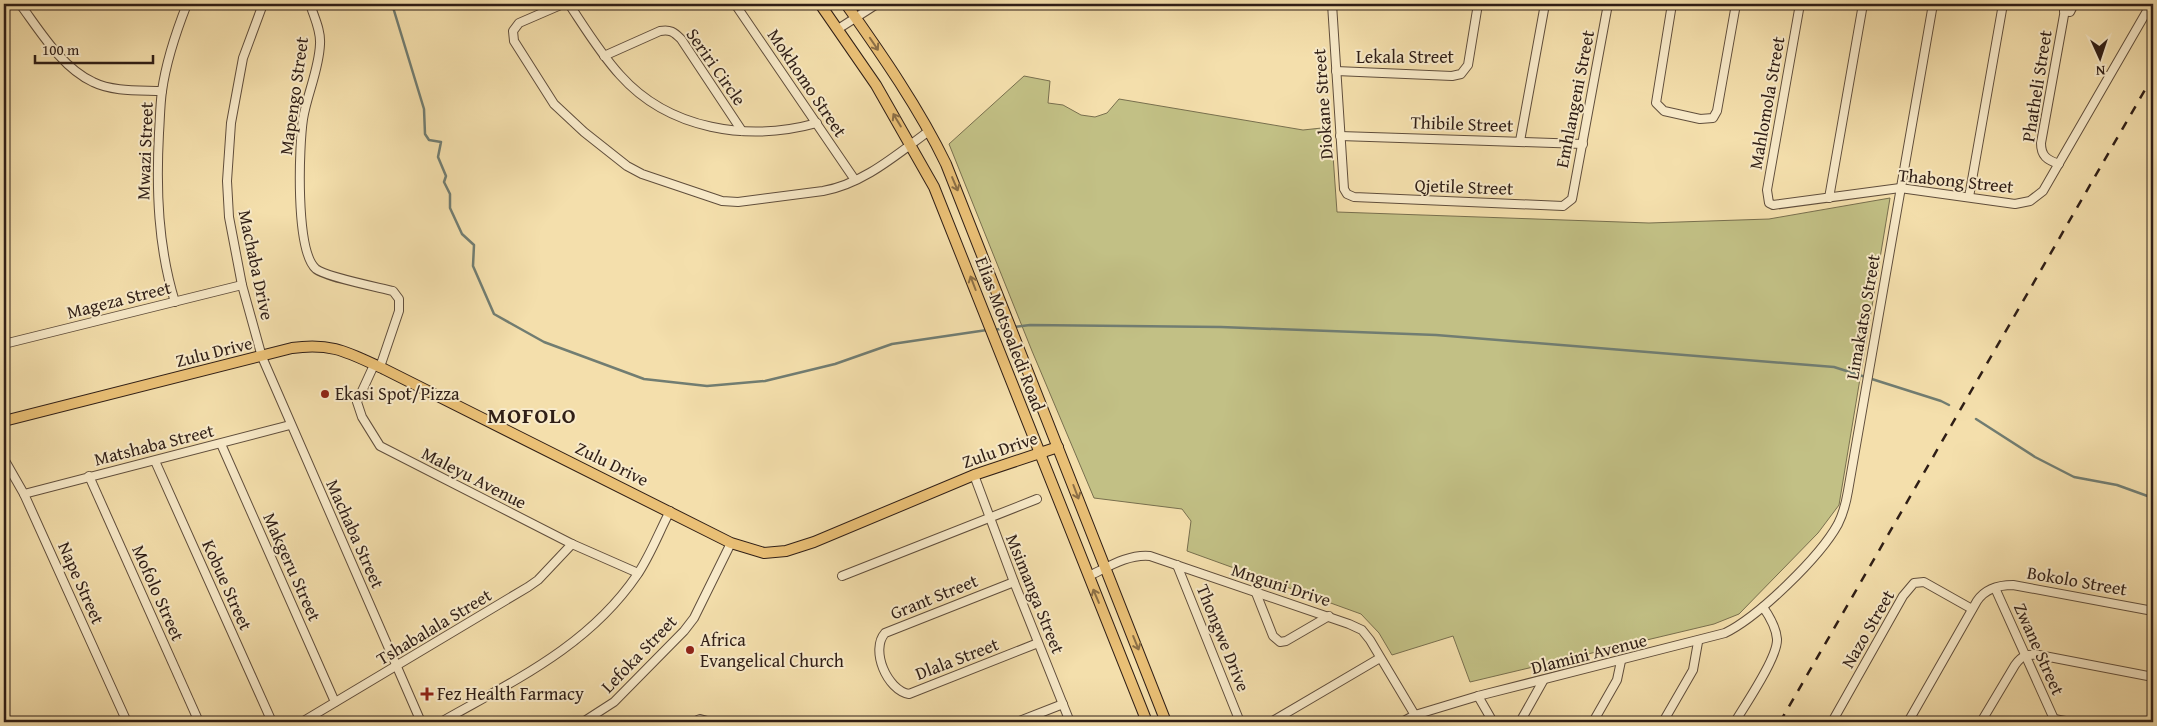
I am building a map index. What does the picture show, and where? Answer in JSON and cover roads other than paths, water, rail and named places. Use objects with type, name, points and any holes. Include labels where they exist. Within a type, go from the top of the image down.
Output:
[{"type":"main road","name":"Elias Motsoaledi Road","points":[[820,4],[876,85],[934,187],[1147,722]]},
{"type":"main road","name":"Elias Motsoaledi Road","points":[[846,4],[929,131],[952,178],[1166,722]]},
{"type":"main road","name":"Zulu Drive","points":[[4,421],[292,348],[321,346],[338,348],[670,511],[731,543],[764,553],[786,550],[814,542],[974,475],[1058,447]]},
{"type":"street","points":[[20,4],[62,58],[93,82],[115,88],[162,91]]},
{"type":"street","name":"Mwazi Street","points":[[175,302],[167,273],[158,216],[157,174],[162,91],[178,27],[187,4]]},
{"type":"street","name":"Machaba Drive","points":[[262,357],[242,285],[229,216],[227,182],[231,123],[243,58],[263,4]]},
{"type":"street","name":"Mapengo Street","points":[[310,4],[319,32],[320,45],[304,118],[300,152],[300,197],[306,252],[310,262],[321,272],[393,292],[400,298],[399,311],[377,366]]},
{"type":"street","points":[[563,4],[519,23],[513,32],[514,41],[554,104],[584,132],[627,166],[642,174],[706,196],[738,202],[823,191],[836,189],[867,175],[929,131]]},
{"type":"street","name":"Seriri Circle","points":[[569,4],[604,56],[621,76],[656,104],[698,124],[742,131],[780,131],[817,123]]},
{"type":"street","name":"Mokhomo Street","points":[[735,4],[855,180]]},
{"type":"street","points":[[838,29],[877,4]]},
{"type":"street","name":"Diokane Street","points":[[1332,4],[1344,189],[1354,197]]},
{"type":"street","name":"Lekala Street","points":[[1336,71],[1452,76],[1461,74],[1468,65],[1478,4]]},
{"type":"street","points":[[1520,140],[1545,4]]},
{"type":"street","name":"Emhlangeni Street","points":[[1572,199],[1608,4]]},
{"type":"street","points":[[1672,4],[1656,103],[1664,111],[1700,119],[1710,119],[1717,111],[1736,4]]},
{"type":"street","name":"Mahlomola Street","points":[[1773,206],[1769,203],[1767,190],[1800,4]]},
{"type":"street","points":[[1829,198],[1863,4]]},
{"type":"street","name":"Limakatso Street","points":[[1763,607],[1821,548],[1842,516],[1848,491],[1933,4]]},
{"type":"street","points":[[1969,197],[2003,4]]},
{"type":"street","points":[[2065,7],[2070,12],[2074,4]]},
{"type":"street","points":[[2059,164],[2151,4]]},
{"type":"street","name":"Phatheli Street","points":[[2059,164],[2044,157],[2041,151],[2041,143],[2065,7]]},
{"type":"street","name":"Seriri Circle","points":[[604,56],[660,31],[673,32],[691,55],[742,131]]},
{"type":"street","name":"Thibile Street","points":[[1340,136],[1520,140],[1583,144]]},
{"type":"street","name":"Thabong Street","points":[[1773,206],[1900,188],[2015,204],[2030,201],[2043,191],[2059,164]]},
{"type":"street","name":"Qjetile Street","points":[[1354,197],[1563,206],[1572,199]]},
{"type":"street","name":"Mageza Street","points":[[4,344],[242,285]]},
{"type":"street","name":"Machaba Street","points":[[262,357],[290,425],[422,722]]},
{"type":"street","name":"Maleyu Avenue","points":[[377,366],[357,402],[362,417],[380,446],[572,544],[638,573]]},
{"type":"street","name":"Matshaba Street","points":[[24,494],[290,425]]},
{"type":"street","name":"Makgeru Street","points":[[221,444],[335,702]]},
{"type":"street","name":"Nape Street","points":[[4,459],[24,494],[127,722]]},
{"type":"street","name":"Kobue Street","points":[[155,461],[272,722]]},
{"type":"street","name":"Msimanga Street","points":[[974,475],[1070,722]]},
{"type":"street","name":"Mofolo Street","points":[[89,476],[199,722]]},
{"type":"street","points":[[842,576],[1037,499]]},
{"type":"street","points":[[441,722],[552,659],[590,628],[638,573],[670,511]]},
{"type":"street","name":"Lefoka Street","points":[[583,722],[614,702],[684,632],[694,618],[731,543]]},
{"type":"street","name":"Tshabalala Street","points":[[302,722],[538,580],[572,544]]},
{"type":"street","name":"Mnguni Drive","points":[[1088,576],[1140,555],[1150,556],[1328,616],[1362,630],[1370,640],[1417,719]]},
{"type":"street","name":"Thongwe Drive","points":[[1178,566],[1240,722]]},
{"type":"street","name":"Grant Street","points":[[890,681],[878,650],[885,633],[1014,582]]},
{"type":"street","name":"Nazo Street","points":[[1832,722],[1903,596],[1914,583],[1924,582],[1972,609]]},
{"type":"street","name":"Bokolo Street","points":[[1995,588],[2013,585],[2153,611]]},
{"type":"street","points":[[1908,722],[1972,609],[1980,597],[1995,588]]},
{"type":"street","name":"Zwane Street","points":[[1995,588],[2053,720]]},
{"type":"street","points":[[1256,593],[1272,636],[1280,642],[1286,641],[1328,616]]},
{"type":"street","points":[[1735,722],[1775,651],[1777,638],[1774,627],[1763,607]]},
{"type":"street","name":"Dlamini Avenue","points":[[1402,722],[1417,719],[1478,696],[1698,642],[1739,627],[1763,607]]},
{"type":"street","points":[[1663,722],[1693,670],[1698,642]]},
{"type":"street","name":"Dlala Street","points":[[890,681],[896,690],[909,694],[1038,643]]},
{"type":"street","points":[[1981,722],[2015,664],[2024,655],[2039,655],[2153,677]]},
{"type":"street","points":[[1271,722],[1380,658]]},
{"type":"street","points":[[1593,722],[1617,680],[1621,661]]},
{"type":"street","points":[[1520,722],[1543,681]]},
{"type":"street","points":[[1478,696],[1493,722]]},
{"type":"street","points":[[1017,722],[1063,704]]},
{"type":"street","points":[[693,722],[700,720],[711,722]]},
{"type":"street","points":[[2053,720],[2071,722]]},
{"type":"waterway","points":[[392,4],[424,109],[425,134],[429,140],[441,142],[438,157],[446,176],[444,182],[450,194],[450,208],[462,234],[474,245],[473,266],[494,314],[544,342],[644,379],[707,386],[765,381],[835,364],[892,344],[987,330]]},
{"type":"waterway","points":[[1013,327],[1030,325],[1221,327],[1436,335],[1834,367],[1949,405]]},
{"type":"waterway","points":[[993,330],[1007,328]]},
{"type":"waterway","points":[[1976,419],[2035,457],[2074,477],[2117,485],[2153,498]]},
{"type":"railway","points":[[1780,722],[2153,76]]},
{"type":"place","name":"Ekasi Spot/Pizza","points":[[325,394]]},
{"type":"place","name":"Africa Evangelical Church","points":[[690,650]]},
{"type":"place","name":"Fez Health Farmacy","points":[[427,694]]},
{"type":"district","name":"MOFOLO","points":[[532,415]]}]
